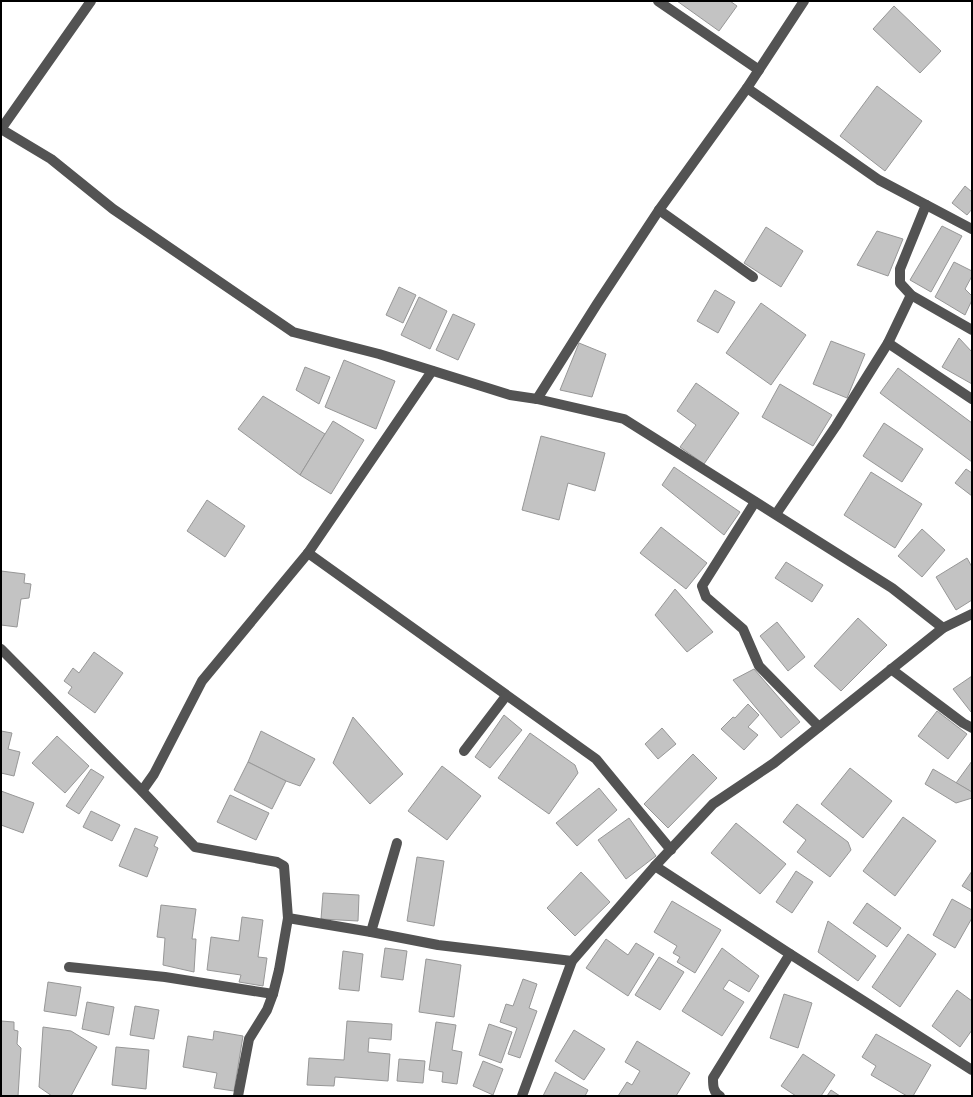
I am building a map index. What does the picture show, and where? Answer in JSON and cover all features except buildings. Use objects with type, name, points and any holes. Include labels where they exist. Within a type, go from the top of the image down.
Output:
[{"type":"street","points":[[91,1],[1,129],[51,159],[113,209],[293,332],[379,354],[510,394],[624,419],[892,588],[943,628]]},
{"type":"street","points":[[658,1],[759,70]]},
{"type":"street","points":[[537,399],[659,210],[759,70],[799,3]]},
{"type":"street","points":[[747,88],[878,180],[972,229]]},
{"type":"street","points":[[926,205],[900,269],[900,283],[911,295],[972,330]]},
{"type":"street","points":[[659,210],[753,277]]},
{"type":"street","points":[[776,514],[836,426],[888,343],[911,295]]},
{"type":"street","points":[[888,343],[972,400]]},
{"type":"street","points":[[142,791],[154,774],[202,681],[308,553],[432,371]]},
{"type":"street","points":[[755,502],[702,586],[706,597],[743,629],[759,666],[819,727]]},
{"type":"street","points":[[308,553],[596,759],[671,850]]},
{"type":"street","points":[[522,1096],[572,961],[655,866],[714,804],[774,763],[943,628],[972,614]]},
{"type":"street","points":[[1,649],[142,791],[195,847],[277,862],[284,866],[288,918],[280,970],[267,1010],[249,1039],[238,1096]]},
{"type":"street","points":[[891,669],[963,723],[972,728]]},
{"type":"street","points":[[464,751],[506,696]]},
{"type":"street","points":[[372,932],[397,843]]},
{"type":"street","points":[[655,866],[972,1070]]},
{"type":"street","points":[[288,918],[438,945],[572,961]]},
{"type":"street","points":[[720,1096],[716,1094],[713,1087],[713,1078],[790,954]]},
{"type":"street","points":[[69,967],[165,977],[273,994]]}]
